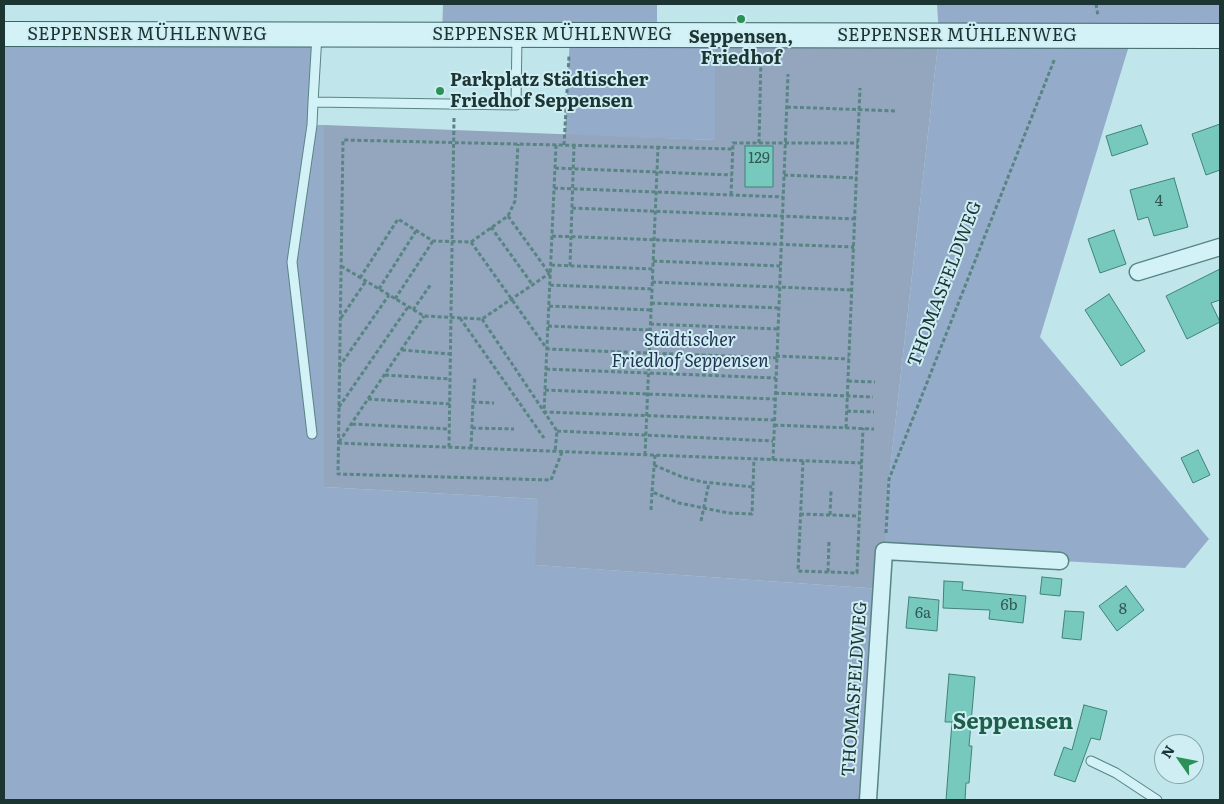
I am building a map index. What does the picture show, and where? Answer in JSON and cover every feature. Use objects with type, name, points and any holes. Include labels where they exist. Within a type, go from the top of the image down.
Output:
[{"type":"street","name":"SEPPENSER MÜHLENWEG","points":[[4,34],[1220,36]]},
{"type":"street","points":[[1138,272],[1220,247]]},
{"type":"street","points":[[884,551],[1060,561]]},
{"type":"street","name":"THOMASFELDWEG","points":[[868,800],[884,551]]},
{"type":"lane","points":[[312,434],[292,262],[312,125],[317,35]]},
{"type":"lane","points":[[313,102],[516,105],[517,35]]},
{"type":"lane","points":[[1091,761],[1116,773],[1157,800]]},
{"type":"path","points":[[564,145],[570,35]]},
{"type":"path","points":[[759,143],[762,36]]},
{"type":"path","name":"THOMASFELDWEG","points":[[884,551],[889,480],[1064,36]]},
{"type":"path","points":[[772,460],[788,74]]},
{"type":"path","points":[[846,428],[860,88]]},
{"type":"path","points":[[449,447],[454,104]]},
{"type":"path","points":[[787,106],[897,111]]},
{"type":"path","points":[[562,452],[551,480],[338,474],[343,140],[733,149]]},
{"type":"path","points":[[731,195],[733,142],[858,143]]},
{"type":"path","points":[[360,278],[398,219],[433,241],[471,242],[508,216],[515,201],[518,144]]},
{"type":"path","points":[[544,412],[556,145]]},
{"type":"path","points":[[570,266],[574,146]]},
{"type":"path","points":[[645,455],[658,147]]},
{"type":"path","points":[[555,168],[732,174]]},
{"type":"path","points":[[784,175],[856,178]]},
{"type":"path","points":[[554,188],[783,197]]},
{"type":"path","points":[[572,208],[855,218]]},
{"type":"path","points":[[508,216],[549,273]]},
{"type":"path","points":[[492,227],[532,284]]},
{"type":"path","points":[[379,289],[416,231]]},
{"type":"path","points":[[552,236],[854,247]]},
{"type":"path","points":[[395,299],[433,241]]},
{"type":"path","points":[[471,242],[547,349]]},
{"type":"path","points":[[653,261],[780,266]]},
{"type":"path","points":[[551,265],[653,269]]},
{"type":"path","points":[[341,266],[424,316],[451,318],[482,319],[549,273]]},
{"type":"path","points":[[340,319],[366,281]]},
{"type":"path","points":[[652,282],[852,290]]},
{"type":"path","points":[[413,310],[430,284]]},
{"type":"path","points":[[550,285],[652,289]]},
{"type":"path","points":[[339,366],[389,295]]},
{"type":"path","points":[[651,303],[778,308]]},
{"type":"path","points":[[549,306],[651,310]]},
{"type":"path","points":[[339,408],[408,307]]},
{"type":"path","points":[[338,443],[424,316]]},
{"type":"path","points":[[460,318],[544,438]]},
{"type":"path","points":[[482,319],[557,431],[555,452]]},
{"type":"path","points":[[650,324],[778,329]]},
{"type":"path","points":[[548,326],[650,330]]},
{"type":"path","points":[[547,349],[849,359]]},
{"type":"path","points":[[401,350],[450,354]]},
{"type":"path","points":[[546,369],[776,378]]},
{"type":"path","points":[[384,375],[450,379]]},
{"type":"path","points":[[471,448],[474,377]]},
{"type":"path","points":[[848,381],[874,382]]},
{"type":"path","points":[[545,390],[775,399]]},
{"type":"path","points":[[775,393],[873,397]]},
{"type":"path","points":[[368,400],[450,404]]},
{"type":"path","points":[[474,402],[494,403]]},
{"type":"path","points":[[847,411],[874,412]]},
{"type":"path","points":[[544,412],[774,420]]},
{"type":"path","points":[[351,424],[449,429]]},
{"type":"path","points":[[774,425],[874,429]]},
{"type":"path","points":[[472,428],[514,429]]},
{"type":"path","points":[[802,461],[798,571],[857,573],[863,428]]},
{"type":"path","points":[[557,431],[773,441]]},
{"type":"path","points":[[338,443],[862,463]]},
{"type":"path","points":[[651,510],[655,455]]},
{"type":"path","points":[[652,492],[679,503],[704,509],[752,514],[754,459]]},
{"type":"path","points":[[654,465],[682,478],[709,483],[753,487]]},
{"type":"path","points":[[701,521],[709,483]]},
{"type":"path","points":[[830,515],[831,491]]},
{"type":"path","points":[[800,514],[859,516]]},
{"type":"path","points":[[828,572],[829,540]]},
{"type":"shaded area","points":[[443,4],[657,4],[657,35],[715,35],[715,140],[565,135],[570,35],[442,35]]},
{"type":"shaded area","points":[[937,4],[1220,4],[1220,36],[1132,36],[1040,337],[1209,539],[1185,568],[884,551],[889,479],[939,36]]},
{"type":"shaded area","points":[[4,34],[317,35],[312,125],[324,125],[324,487],[539,499],[536,565],[882,589],[868,800],[4,800]]},
{"type":"green space","name":"Städtischer Friedhof Seppensen","points":[[715,35],[939,36],[889,479],[882,589],[535,565],[538,499],[324,487],[324,125],[715,140]]},
{"type":"building","points":[[1220,124],[1220,170],[1206,175],[1192,134]]},
{"type":"building","points":[[1141,125],[1148,144],[1112,156],[1106,136]]},
{"type":"building","points":[[745,146],[773,146],[773,187],[745,187]]},
{"type":"building","points":[[1174,178],[1188,227],[1154,236],[1148,217],[1138,220],[1130,190]]},
{"type":"building","points":[[1114,230],[1126,264],[1100,273],[1088,239]]},
{"type":"building","points":[[1220,269],[1220,300],[1211,303],[1220,322],[1187,339],[1166,296]]},
{"type":"building","points":[[1109,294],[1145,351],[1121,366],[1085,310]]},
{"type":"building","points":[[1198,450],[1210,475],[1193,483],[1181,458]]},
{"type":"building","points":[[1042,577],[1062,579],[1060,596],[1040,594]]},
{"type":"building","points":[[944,581],[963,582],[962,590],[1026,596],[1023,623],[989,619],[990,610],[943,608]]},
{"type":"building","points":[[1126,586],[1144,610],[1117,631],[1099,606]]},
{"type":"building","points":[[909,597],[939,600],[937,631],[906,628]]},
{"type":"building","points":[[1065,611],[1084,612],[1081,640],[1062,638]]},
{"type":"building","points":[[949,674],[975,677],[969,746],[972,746],[969,783],[966,783],[965,800],[946,800],[952,722],[945,722]]},
{"type":"building","points":[[1084,705],[1107,711],[1100,740],[1091,738],[1075,782],[1054,775],[1064,747],[1072,750]]},
{"type":"place","name":"Seppensen, Friedhof","points":[[741,19]]},
{"type":"place","name":"Parkplatz Städtischer Friedhof Seppensen","points":[[440,91]]},
{"type":"district","name":"Seppensen","points":[[1013,723]]}]
